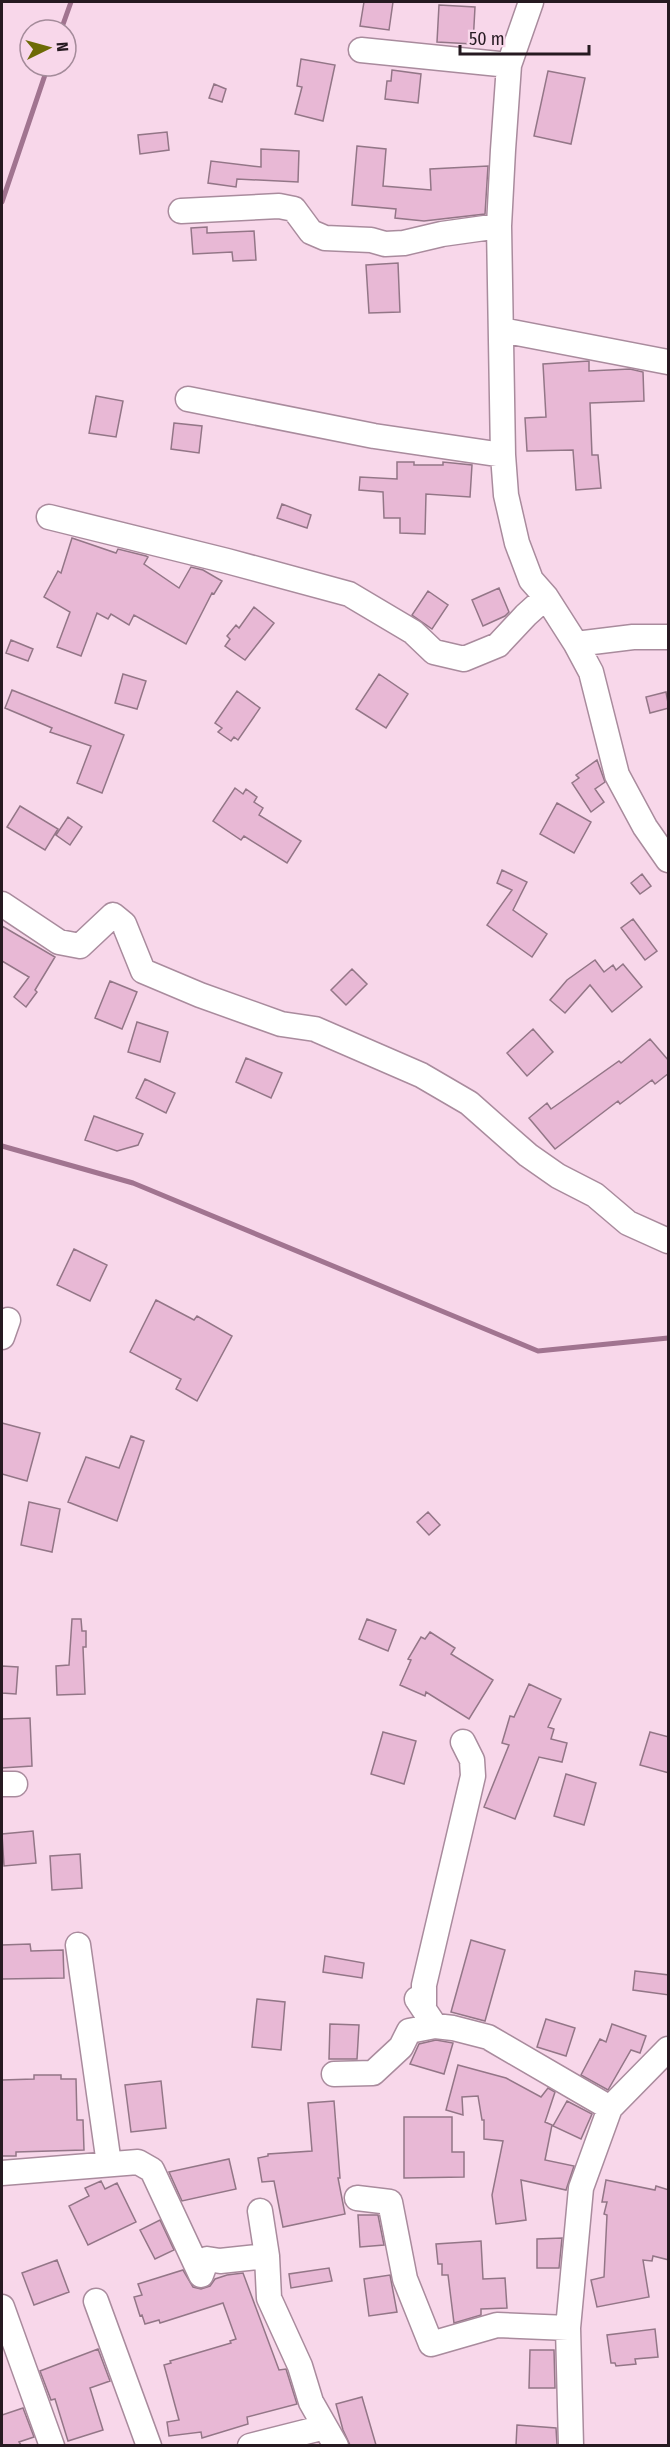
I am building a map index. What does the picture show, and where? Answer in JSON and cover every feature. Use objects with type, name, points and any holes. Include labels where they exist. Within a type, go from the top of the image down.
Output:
[{"type":"street","points":[[531,2],[509,65],[500,226],[503,454],[506,495],[517,543],[531,580],[546,597],[591,672],[617,775],[645,827],[669,860]]},
{"type":"street","points":[[361,50],[509,65]]},
{"type":"street","points":[[182,211],[279,206],[294,209],[311,232],[325,237],[371,240],[385,244],[404,243],[442,234],[500,226]]},
{"type":"street","points":[[502,330],[669,362]]},
{"type":"street","points":[[188,399],[374,436],[503,454]]},
{"type":"street","points":[[49,517],[349,594],[413,632],[434,652],[464,659],[498,645],[546,597]]},
{"type":"street","points":[[576,644],[633,637],[669,637]]},
{"type":"street","points":[[2,904],[59,942],[80,946],[113,915],[124,924],[143,971],[200,995],[281,1024],[315,1029],[421,1075],[469,1103],[528,1155],[558,1176],[595,1195],[628,1223],[669,1241]]},
{"type":"street","points":[[435,2026],[417,1999],[424,2005],[424,1985],[473,1776],[472,1760],[463,1742]]},
{"type":"street","points":[[78,1945],[110,2164]]},
{"type":"street","points":[[334,2074],[373,2073],[401,2047],[409,2031],[435,2026],[453,2028],[488,2037],[610,2108]]},
{"type":"street","points":[[572,2445],[568,2328],[582,2188],[610,2108],[669,2049]]},
{"type":"street","points":[[2,2173],[138,2162],[152,2170],[201,2275],[207,2259],[220,2261],[267,2256]]},
{"type":"street","points":[[357,2198],[390,2202],[405,2279],[431,2344],[497,2325],[568,2328]]},
{"type":"street","points":[[250,2445],[331,2436],[311,2402],[300,2366],[269,2298],[267,2256],[260,2211]]},
{"type":"street","points":[[96,2301],[149,2445]]},
{"type":"street","points":[[2,2307],[51,2445]]},
{"type":"building","points":[[364,2],[393,2],[389,30],[360,26]]},
{"type":"building","points":[[439,5],[475,7],[473,44],[437,42]]},
{"type":"building","points":[[301,59],[335,65],[323,121],[295,114],[302,87],[297,86]]},
{"type":"building","points":[[392,70],[421,74],[418,103],[385,99],[387,81],[391,81]]},
{"type":"building","points":[[548,71],[585,78],[571,144],[534,136]]},
{"type":"building","points":[[214,84],[226,89],[222,102],[209,98]]},
{"type":"building","points":[[167,132],[169,150],[140,154],[138,135]]},
{"type":"building","points":[[357,146],[386,149],[383,186],[431,190],[430,169],[488,166],[485,214],[424,221],[395,218],[396,209],[352,205]]},
{"type":"building","points":[[261,149],[299,151],[298,182],[237,179],[236,187],[208,183],[211,161],[261,167]]},
{"type":"building","points":[[207,227],[207,233],[254,231],[256,260],[233,261],[232,252],[193,254],[191,228]]},
{"type":"building","points":[[398,263],[400,312],[369,313],[366,265]]},
{"type":"building","points":[[589,361],[589,371],[630,369],[643,372],[644,401],[590,403],[592,455],[598,455],[601,488],[576,490],[573,450],[527,451],[525,418],[546,417],[543,364]]},
{"type":"building","points":[[96,396],[123,401],[116,437],[89,433]]},
{"type":"building","points":[[174,423],[202,426],[199,453],[171,449]]},
{"type":"building","points":[[397,462],[414,462],[414,465],[443,465],[443,462],[472,465],[470,497],[426,494],[425,534],[400,533],[400,518],[384,518],[383,492],[359,490],[360,477],[397,479]]},
{"type":"building","points":[[282,504],[311,515],[307,528],[277,518]]},
{"type":"building","points":[[72,538],[116,553],[118,549],[146,556],[148,557],[144,564],[179,588],[191,567],[203,570],[222,581],[214,594],[212,593],[186,644],[134,615],[129,625],[111,614],[108,619],[97,613],[81,656],[57,647],[70,612],[44,597],[58,571],[61,573]]},
{"type":"building","points":[[499,588],[509,612],[483,626],[472,600]]},
{"type":"building","points":[[428,591],[448,605],[432,629],[412,615]]},
{"type":"building","points":[[254,607],[274,623],[245,660],[225,646],[230,639],[227,636],[236,625],[239,628]]},
{"type":"building","points":[[11,640],[33,649],[28,661],[6,653]]},
{"type":"building","points":[[123,674],[146,681],[137,709],[115,703]]},
{"type":"building","points":[[379,674],[408,694],[386,728],[356,709]]},
{"type":"building","points":[[12,690],[124,735],[102,793],[77,783],[91,746],[50,732],[52,728],[5,708]]},
{"type":"building","points":[[237,691],[260,708],[238,740],[234,737],[231,741],[218,732],[222,728],[215,723]]},
{"type":"building","points":[[666,692],[669,708],[650,713],[646,697]]},
{"type":"building","points":[[597,760],[605,782],[595,789],[604,802],[591,812],[572,783],[579,778],[576,775]]},
{"type":"building","points":[[235,788],[243,794],[246,789],[257,797],[254,802],[263,808],[259,815],[301,841],[287,863],[244,836],[241,840],[213,821]]},
{"type":"building","points":[[557,803],[591,822],[574,853],[540,834]]},
{"type":"building","points":[[20,806],[58,829],[45,850],[7,827]]},
{"type":"building","points":[[68,817],[82,827],[70,845],[56,835]]},
{"type":"building","points":[[502,870],[527,882],[513,910],[547,934],[532,957],[487,925],[512,890],[497,883]]},
{"type":"building","points":[[642,874],[651,886],[640,894],[631,883]]},
{"type":"building","points":[[633,919],[657,951],[645,960],[621,928]]},
{"type":"building","points":[[2,926],[55,957],[35,990],[37,992],[26,1007],[14,997],[29,977],[2,961]]},
{"type":"building","points":[[595,960],[604,972],[613,965],[616,970],[623,964],[642,987],[612,1012],[590,985],[565,1013],[550,1000],[567,980]]},
{"type":"building","points":[[352,969],[367,984],[346,1005],[331,990]]},
{"type":"building","points":[[110,981],[137,992],[122,1029],[95,1018]]},
{"type":"building","points":[[137,1022],[168,1032],[160,1062],[128,1052]]},
{"type":"building","points":[[533,1029],[553,1052],[527,1076],[507,1053]]},
{"type":"building","points":[[650,1039],[669,1061],[669,1073],[655,1084],[652,1080],[620,1104],[618,1101],[555,1149],[529,1118],[547,1103],[551,1109],[619,1061],[621,1063]]},
{"type":"building","points":[[246,1058],[282,1073],[271,1098],[236,1082]]},
{"type":"building","points":[[145,1079],[175,1093],[166,1113],[136,1098]]},
{"type":"building","points":[[94,1116],[143,1134],[138,1145],[117,1151],[85,1140]]},
{"type":"building","points":[[74,1249],[107,1265],[90,1301],[57,1285]]},
{"type":"building","points":[[156,1300],[194,1320],[197,1316],[232,1336],[197,1401],[176,1389],[181,1379],[130,1352]]},
{"type":"building","points":[[2,1423],[40,1433],[27,1481],[2,1474]]},
{"type":"building","points":[[131,1436],[144,1441],[117,1521],[68,1502],[86,1457],[119,1468]]},
{"type":"building","points":[[29,1502],[60,1509],[52,1552],[21,1545]]},
{"type":"building","points":[[428,1512],[440,1525],[429,1535],[417,1522]]},
{"type":"building","points":[[72,1619],[81,1619],[82,1631],[86,1631],[86,1647],[83,1647],[85,1694],[57,1695],[56,1666],[69,1665]]},
{"type":"building","points":[[367,1619],[396,1630],[388,1651],[359,1639]]},
{"type":"building","points":[[430,1632],[455,1648],[451,1654],[493,1680],[469,1719],[426,1692],[425,1696],[400,1685],[411,1660],[408,1659],[421,1637],[425,1639]]},
{"type":"building","points":[[2,1666],[18,1667],[16,1694],[2,1693]]},
{"type":"building","points":[[529,1684],[561,1699],[548,1727],[554,1729],[551,1739],[567,1743],[562,1762],[539,1757],[515,1819],[484,1807],[509,1745],[502,1743],[510,1716],[514,1717]]},
{"type":"building","points":[[30,1718],[32,1766],[2,1768],[2,1719]]},
{"type":"building","points":[[383,1732],[416,1741],[404,1784],[371,1774]]},
{"type":"building","points":[[650,1732],[669,1737],[669,1773],[640,1765]]},
{"type":"building","points":[[566,1774],[596,1783],[584,1825],[554,1816]]},
{"type":"building","points":[[33,1831],[36,1863],[4,1866],[2,1834]]},
{"type":"building","points":[[80,1854],[82,1888],[52,1890],[50,1856]]},
{"type":"building","points":[[471,1940],[505,1950],[485,2021],[451,2012]]},
{"type":"building","points":[[30,1944],[31,1951],[63,1950],[64,1978],[2,1979],[2,1945]]},
{"type":"building","points":[[325,1956],[364,1963],[362,1978],[323,1972]]},
{"type":"building","points":[[635,1971],[669,1975],[669,1995],[633,1990]]},
{"type":"building","points":[[257,1999],[285,2002],[281,2050],[252,2047]]},
{"type":"building","points":[[546,2019],[575,2028],[566,2056],[537,2047]]},
{"type":"building","points":[[330,2024],[359,2025],[357,2059],[329,2059]]},
{"type":"building","points":[[612,2024],[646,2036],[640,2053],[631,2050],[608,2090],[581,2075],[600,2039],[606,2042]]},
{"type":"building","points":[[436,2040],[453,2043],[444,2074],[410,2064],[419,2044]]},
{"type":"building","points":[[458,2065],[506,2078],[541,2097],[548,2088],[555,2092],[545,2122],[552,2125],[545,2160],[574,2166],[566,2190],[521,2180],[526,2220],[496,2224],[492,2195],[503,2141],[484,2139],[484,2120],[482,2120],[478,2096],[462,2097],[463,2115],[446,2110]]},
{"type":"building","points":[[34,2075],[61,2075],[61,2079],[76,2079],[77,2120],[83,2120],[84,2150],[16,2152],[16,2156],[2,2156],[2,2080],[34,2079]]},
{"type":"building","points":[[161,2081],[166,2128],[131,2132],[125,2085]]},
{"type":"building","points":[[334,2101],[340,2178],[338,2178],[345,2214],[283,2227],[274,2181],[262,2182],[258,2158],[268,2156],[268,2154],[312,2151],[308,2103]]},
{"type":"building","points":[[567,2101],[592,2114],[581,2139],[553,2126]]},
{"type":"building","points":[[404,2117],[452,2117],[452,2152],[464,2152],[464,2177],[404,2178]]},
{"type":"building","points":[[229,2159],[236,2189],[182,2201],[169,2172]]},
{"type":"building","points":[[606,2180],[655,2190],[656,2186],[669,2190],[669,2260],[653,2256],[652,2261],[643,2260],[649,2297],[597,2307],[591,2280],[604,2277],[607,2215],[604,2214],[607,2202],[602,2202]]},
{"type":"building","points":[[101,2181],[105,2189],[117,2183],[136,2222],[88,2245],[69,2206],[89,2196],[85,2188]]},
{"type":"building","points":[[358,2215],[378,2215],[384,2245],[360,2247]]},
{"type":"building","points":[[160,2220],[174,2250],[155,2259],[140,2230]]},
{"type":"building","points":[[562,2238],[559,2268],[537,2268],[537,2239]]},
{"type":"building","points":[[481,2241],[483,2279],[505,2278],[507,2308],[481,2309],[481,2315],[454,2323],[448,2275],[442,2275],[442,2264],[438,2264],[436,2244]]},
{"type":"building","points":[[57,2260],[69,2292],[34,2305],[22,2273]]},
{"type":"building","points":[[329,2268],[332,2281],[291,2288],[289,2274]]},
{"type":"building","points":[[183,2270],[193,2287],[201,2289],[210,2286],[215,2279],[243,2273],[279,2370],[286,2369],[297,2404],[247,2417],[248,2424],[202,2438],[201,2432],[169,2436],[167,2422],[179,2420],[164,2365],[171,2363],[170,2361],[231,2343],[230,2341],[236,2339],[223,2303],[160,2323],[159,2320],[145,2324],[134,2297],[142,2295],[138,2284]]},
{"type":"building","points":[[390,2275],[397,2312],[369,2316],[364,2279]]},
{"type":"building","points":[[655,2329],[658,2357],[635,2359],[636,2364],[616,2366],[615,2363],[611,2363],[607,2335]]},
{"type":"building","points":[[98,2349],[110,2381],[90,2388],[103,2430],[68,2441],[55,2399],[51,2400],[40,2371]]},
{"type":"building","points":[[530,2350],[554,2350],[555,2388],[529,2388]]},
{"type":"building","points":[[362,2397],[376,2445],[350,2445],[343,2430],[336,2404]]},
{"type":"building","points":[[23,2408],[34,2437],[19,2442],[21,2445],[2,2445],[2,2415]]},
{"type":"building","points":[[517,2425],[556,2428],[557,2445],[516,2445]]},
{"type":"waterway","points":[[65,18],[71,2]]},
{"type":"waterway","points":[[2,202],[44,78]]},
{"type":"waterway","points":[[2,1146],[133,1183],[538,1351],[668,1338]]}]
